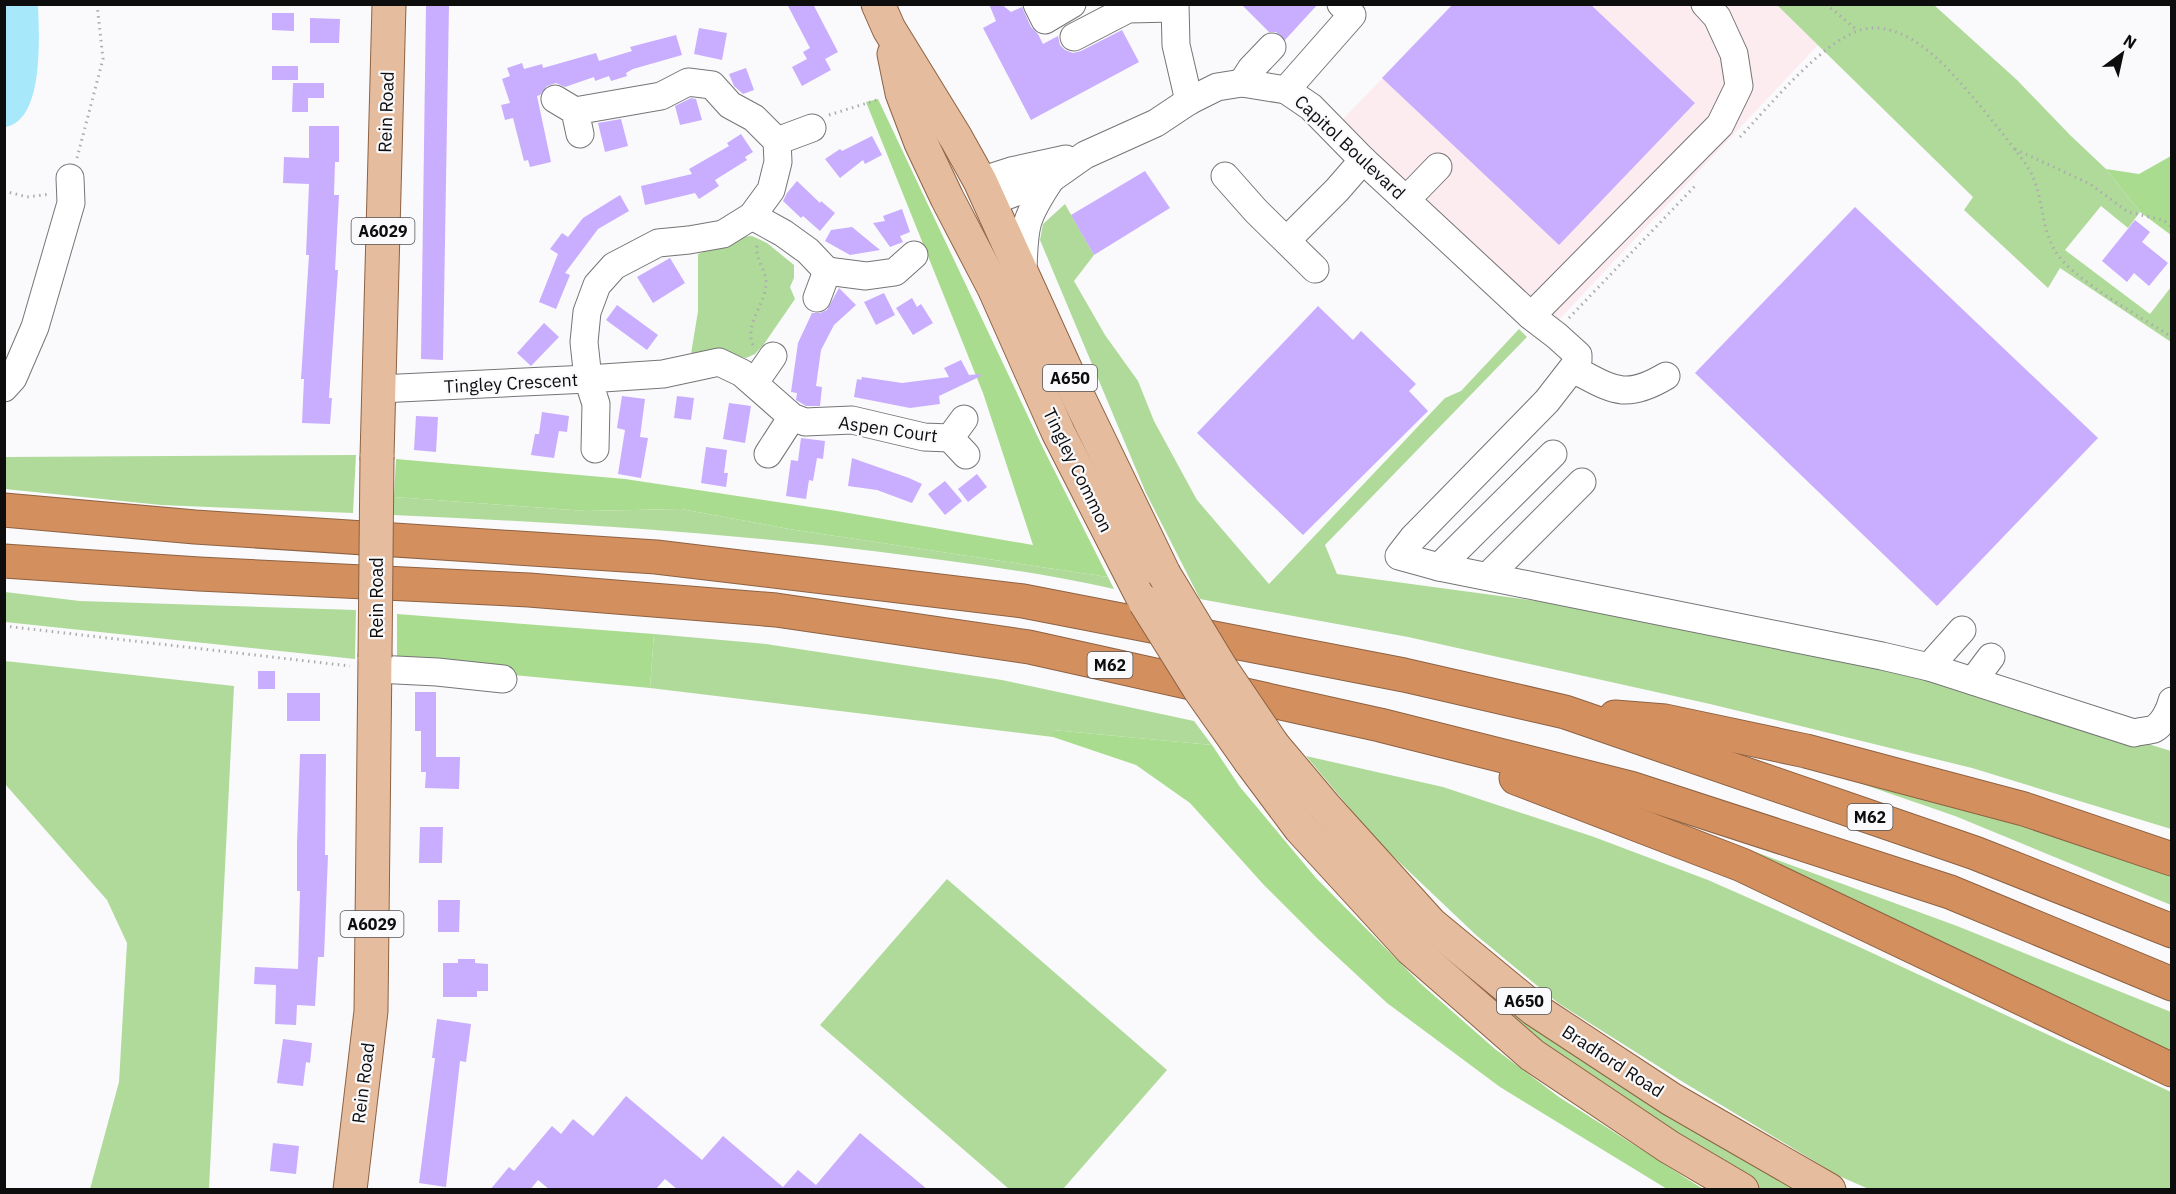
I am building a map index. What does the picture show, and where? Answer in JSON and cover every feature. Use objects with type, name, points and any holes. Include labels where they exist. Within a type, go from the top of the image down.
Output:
[{"type":"highway","name":"M62","points":[[4,510],[195,527],[656,558],[1023,601],[1404,675],[1565,712],[1975,853],[2172,931]]},
{"type":"highway","name":"M62","points":[[4,561],[199,574],[529,590],[776,610],[1029,647],[1380,725],[1630,788],[1950,892],[2172,984]]},
{"type":"highway","name":"M62","points":[[1565,712],[1665,721],[1806,751],[2024,809],[2172,858]]},
{"type":"highway","name":"M62","points":[[1380,725],[1742,865],[2172,1070]]},
{"type":"main road","name":"Rein Road","points":[[350,1190],[371,1011],[377,457],[389,4]]},
{"type":"main road","name":"Tingley Common","points":[[884,17],[956,138],[973,195],[1008,281],[1075,390],[1164,574],[1221,668],[1261,753]]},
{"type":"main road","name":"Tingley Common","points":[[884,17],[902,93],[921,142],[973,195],[1008,281],[1058,432],[1145,602],[1200,690],[1261,753]]},
{"type":"main road","name":"A650","points":[[1261,753],[1300,828],[1420,957],[1532,1055],[1670,1147],[1742,1190]]},
{"type":"main road","name":"Bradford Road","points":[[1261,753],[1326,808],[1431,924],[1534,1009],[1671,1099],[1829,1190]]},
{"type":"street","points":[[1037,4],[1045,20],[1072,4]]},
{"type":"street","points":[[1286,90],[1352,15],[1341,4]]},
{"type":"street","points":[[1539,323],[1720,125],[1740,86],[1734,54],[1717,17],[1705,4]]},
{"type":"street","points":[[1074,37],[1128,9],[1175,6],[1176,45],[1189,101]]},
{"type":"street","points":[[1242,83],[1251,69],[1272,47]]},
{"type":"street","points":[[570,115],[661,96],[688,81],[712,85],[730,105],[754,118],[777,141],[812,128]]},
{"type":"street","name":"Capitol Boulevard","points":[[973,195],[1011,171],[1042,172],[1085,155],[1156,123],[1189,101],[1217,87],[1242,83],[1286,90],[1311,107],[1363,160],[1539,323],[1576,352],[1578,361],[1573,369]]},
{"type":"street","name":"Capitol Boulevard","points":[[956,138],[993,160],[1042,172]]},
{"type":"street","name":"Tingley Crescent","points":[[379,389],[588,379],[584,342],[587,312],[597,285],[614,266],[658,243],[723,234],[760,221],[778,162],[777,141]]},
{"type":"street","points":[[1287,240],[1337,190],[1363,160]]},
{"type":"street","points":[[1406,200],[1438,167]]},
{"type":"street","points":[[1008,281],[1042,172]]},
{"type":"street","points":[[1225,176],[1256,212],[1315,269]]},
{"type":"street","points":[[4,388],[13,378],[35,327],[70,203],[69,178]]},
{"type":"street","points":[[760,221],[783,233],[808,251],[827,271],[866,276],[896,272],[914,255]]},
{"type":"street","points":[[817,298],[827,271]]},
{"type":"street","points":[[595,449],[596,404],[588,379],[663,374],[719,362],[742,372],[764,369],[792,417],[768,454]]},
{"type":"street","points":[[1666,376],[1648,387],[1625,392],[1612,389],[1573,369],[1547,401],[1413,538],[1399,556],[1439,567],[1882,656],[1973,681],[2134,732],[2154,729],[2162,722],[2171,708],[2172,701]]},
{"type":"street","name":"Aspen Court","points":[[792,417],[805,422],[852,420],[924,437],[960,438]]},
{"type":"street","points":[[1439,567],[1553,454]]},
{"type":"street","points":[[1488,576],[1582,482]]},
{"type":"street","points":[[1929,668],[1962,630]]},
{"type":"street","points":[[1973,681],[1991,657]]},
{"type":"street","points":[[376,663],[503,679]]},
{"type":"path","points":[[4,191],[27,197],[52,194],[67,184],[81,147],[103,59],[96,4]]},
{"type":"path","points":[[1826,4],[1858,31]]},
{"type":"path","points":[[1735,143],[1823,51],[1858,31],[1871,28],[1897,32],[1918,44],[1948,68],[2013,148],[2033,177],[2045,226],[2056,252],[2072,271],[2172,337]]},
{"type":"path","points":[[812,128],[809,120],[885,98]]},
{"type":"path","points":[[2013,148],[2090,184],[2128,212],[2163,220],[2172,227]]},
{"type":"path","points":[[1539,323],[1562,325],[1702,177]]},
{"type":"path","points":[[760,221],[756,253],[766,281],[751,327],[751,341],[764,369]]},
{"type":"path","points":[[4,626],[376,663]]},
{"type":"shaded area","points":[[1453,5],[1777,5],[1818,45],[1553,326],[1343,119]]},
{"type":"green space","points":[[1777,5],[1934,5],[2017,80],[2106,169],[2140,212],[2128,228],[2101,206],[2065,250],[2150,314],[2171,287],[2171,342],[2060,268],[2048,288],[1964,210],[1973,197]]},
{"type":"green space","points":[[878,99],[1043,448],[1108,577],[789,529],[681,509],[586,511],[394,497],[396,459],[625,479],[837,511],[1033,545],[983,393],[866,102]]},
{"type":"green space","points":[[2171,156],[2171,235],[2140,212],[2106,169],[2139,174]]},
{"type":"green space","points":[[1065,204],[1094,255],[1074,281],[1105,335],[1138,381],[1154,421],[1197,500],[1269,584],[1445,398],[1461,391],[1519,329],[1527,337],[1325,545],[1337,574],[1545,602],[1806,651],[1992,696],[2171,751],[2171,829],[1972,768],[1710,704],[1408,637],[1200,599],[1146,493],[1040,240],[1043,224]]},
{"type":"green space","points":[[752,236],[767,243],[794,265],[794,278],[790,287],[795,299],[755,354],[746,358],[717,352],[691,354],[698,311],[698,254],[741,237]]},
{"type":"green space","points":[[356,455],[353,513],[161,505],[5,489],[5,457]]},
{"type":"green space","points":[[394,497],[586,511],[681,509],[789,529],[1108,577],[1114,589],[998,568],[820,545],[637,529],[393,515]]},
{"type":"green space","points":[[5,592],[80,601],[356,610],[355,659],[5,622]]},
{"type":"green space","points":[[397,614],[654,634],[650,688],[397,664]]},
{"type":"green space","points":[[654,634],[766,644],[1002,680],[1194,721],[1212,745],[1053,730],[1053,737],[650,688]]},
{"type":"green space","points":[[5,661],[234,686],[209,1189],[90,1189],[119,1082],[127,943],[107,900],[5,784]]},
{"type":"green space","points":[[1053,730],[1212,745],[1240,787],[1316,878],[1421,984],[1495,1049],[1559,1097],[1703,1189],[1667,1189],[1500,1087],[1387,1003],[1263,884],[1190,803],[1136,765],[1053,737]]},
{"type":"green space","points":[[1306,756],[1443,787],[1594,837],[1708,880],[1855,945],[2171,1092],[2171,1189],[1871,1190],[1839,1176],[1558,1003],[1476,935],[1377,841]]},
{"type":"green space","points":[[1807,765],[2171,867],[2171,905],[1955,816]]},
{"type":"green space","points":[[1750,850],[1957,926],[2171,1012],[2171,1059],[1749,859]]},
{"type":"green space","points":[[947,879],[1167,1070],[1063,1189],[1009,1189],[820,1025]]},
{"type":"green space","points":[[1469,972],[1809,1189],[1760,1189],[1682,1143],[1535,1043],[1466,976]]},
{"type":"water","points":[[4,5],[38,5],[39,35],[37,75],[33,93],[27,109],[18,121],[5,127]]},
{"type":"building","points":[[426,4],[449,4],[443,360],[421,359]]},
{"type":"building","points":[[787,4],[813,4],[838,52],[825,59],[831,70],[802,86],[792,67],[807,59],[803,52],[810,48]]},
{"type":"building","points":[[989,4],[1001,4],[1011,12],[1022,7],[1031,27],[1043,44],[1058,36],[1060,45],[1073,53],[1122,30],[1139,62],[1031,120],[983,28],[996,21]]},
{"type":"building","points":[[1241,4],[1318,4],[1285,40],[1276,32],[1269,32]]},
{"type":"building","points":[[1453,4],[1590,4],[1695,103],[1559,245],[1382,78]]},
{"type":"building","points":[[272,13],[294,13],[294,31],[272,30]]},
{"type":"building","points":[[310,18],[340,19],[339,43],[310,43]]},
{"type":"building","points":[[699,28],[727,33],[722,60],[694,54]]},
{"type":"building","points":[[676,35],[682,55],[633,69],[626,73],[627,76],[611,81],[609,76],[595,81],[594,77],[565,87],[556,83],[547,86],[537,96],[551,162],[530,167],[528,160],[524,161],[513,118],[505,120],[501,105],[510,103],[502,79],[510,76],[507,68],[522,63],[524,69],[542,64],[543,68],[596,53],[599,61],[632,51],[630,47]]},
{"type":"building","points":[[272,66],[298,66],[298,80],[272,80]]},
{"type":"building","points":[[746,68],[754,90],[743,94],[734,86],[729,74]]},
{"type":"building","points":[[293,83],[324,83],[324,98],[308,98],[308,112],[292,112]]},
{"type":"building","points":[[691,98],[696,99],[702,120],[680,125],[675,106]]},
{"type":"building","points":[[621,119],[628,146],[605,152],[598,123]]},
{"type":"building","points":[[309,126],[339,126],[339,162],[335,162],[334,195],[339,195],[335,270],[338,270],[329,398],[332,398],[330,424],[302,423],[304,379],[301,379],[309,255],[306,255],[309,184],[283,183],[284,157],[309,158]]},
{"type":"building","points":[[741,134],[753,152],[745,157],[747,160],[715,180],[719,186],[699,199],[695,193],[645,205],[641,186],[692,174],[689,169],[729,146],[727,143]]},
{"type":"building","points":[[872,136],[882,155],[865,164],[863,160],[840,178],[825,159],[840,149],[842,151]]},
{"type":"building","points":[[1145,171],[1170,208],[1094,255],[1071,215]]},
{"type":"building","points":[[797,181],[820,203],[821,201],[835,213],[820,231],[803,216],[801,218],[783,201]]},
{"type":"building","points":[[620,195],[629,211],[598,229],[565,273],[570,275],[556,309],[539,302],[558,254],[550,249],[562,233],[568,237],[583,218]]},
{"type":"building","points":[[1855,207],[2098,438],[1937,606],[1695,373]]},
{"type":"building","points":[[902,209],[910,232],[900,236],[903,242],[890,247],[873,223],[885,221],[883,216]]},
{"type":"building","points":[[2135,220],[2150,232],[2142,242],[2168,263],[2149,286],[2134,273],[2127,282],[2102,261]]},
{"type":"building","points":[[852,227],[880,250],[850,255],[825,241],[831,230]]},
{"type":"building","points":[[670,258],[685,283],[653,303],[637,277]]},
{"type":"building","points":[[839,288],[856,305],[834,325],[821,350],[816,386],[822,387],[820,406],[806,406],[796,400],[797,393],[791,392],[798,343],[812,313],[827,310]]},
{"type":"building","points":[[884,293],[895,315],[876,325],[864,302]]},
{"type":"building","points":[[912,298],[917,307],[921,304],[933,323],[913,335],[896,308]]},
{"type":"building","points":[[617,305],[658,335],[647,350],[606,320]]},
{"type":"building","points":[[1318,306],[1353,340],[1361,331],[1416,384],[1409,391],[1428,411],[1303,535],[1197,433]]},
{"type":"building","points":[[544,323],[559,337],[531,366],[517,353]]},
{"type":"building","points":[[961,360],[969,375],[980,374],[981,376],[939,396],[940,404],[910,408],[854,397],[857,379],[861,380],[862,377],[902,383],[949,377],[944,368]]},
{"type":"building","points":[[622,396],[645,399],[640,437],[648,438],[641,478],[618,474],[625,430],[617,428]]},
{"type":"building","points":[[677,396],[694,398],[691,420],[674,418]]},
{"type":"building","points":[[729,403],[751,406],[745,443],[723,439]]},
{"type":"building","points":[[542,412],[569,416],[567,432],[559,431],[554,458],[531,455],[535,434],[539,434]]},
{"type":"building","points":[[416,416],[438,417],[436,452],[414,450]]},
{"type":"building","points":[[801,438],[825,441],[823,459],[817,458],[813,481],[809,480],[806,499],[786,496],[791,460],[798,461]]},
{"type":"building","points":[[706,447],[727,450],[724,473],[728,473],[726,487],[701,483]]},
{"type":"building","points":[[852,458],[922,484],[912,503],[877,490],[848,486]]},
{"type":"building","points":[[977,474],[987,487],[968,502],[958,489]]},
{"type":"building","points":[[945,481],[962,501],[945,515],[928,494]]},
{"type":"building","points":[[258,671],[275,671],[275,689],[258,689]]},
{"type":"building","points":[[415,692],[436,692],[436,757],[460,757],[459,789],[425,788],[426,772],[421,772],[421,731],[415,731]]},
{"type":"building","points":[[287,693],[320,693],[320,721],[287,721]]},
{"type":"building","points":[[300,754],[326,754],[325,855],[328,855],[324,957],[318,957],[315,1006],[297,1005],[296,1025],[275,1024],[276,985],[254,984],[255,967],[298,969],[300,891],[297,891],[297,844]]},
{"type":"building","points":[[420,827],[443,827],[442,863],[419,863]]},
{"type":"building","points":[[438,900],[460,900],[459,932],[438,932]]},
{"type":"building","points":[[458,959],[475,959],[475,963],[488,964],[488,991],[477,991],[477,997],[443,997],[443,963],[458,963]]},
{"type":"building","points":[[437,1019],[471,1024],[466,1062],[460,1061],[446,1187],[419,1183],[435,1058],[432,1058]]},
{"type":"building","points":[[283,1039],[312,1043],[310,1063],[306,1062],[303,1086],[277,1083]]},
{"type":"building","points":[[626,1096],[702,1160],[723,1136],[783,1187],[798,1170],[816,1185],[860,1133],[928,1190],[678,1190],[665,1179],[655,1190],[550,1190],[538,1180],[530,1190],[490,1190],[509,1167],[514,1171],[552,1126],[561,1134],[573,1119],[593,1136]]},
{"type":"building","points":[[273,1143],[299,1146],[296,1174],[270,1171]]}]
